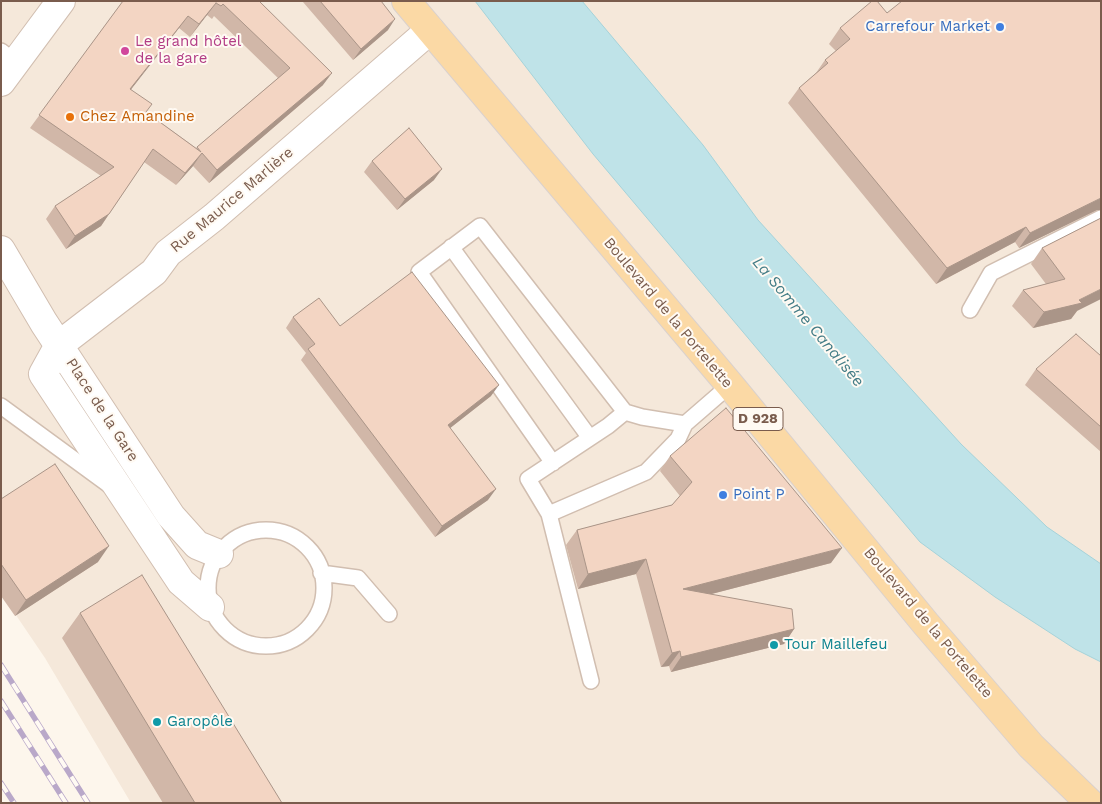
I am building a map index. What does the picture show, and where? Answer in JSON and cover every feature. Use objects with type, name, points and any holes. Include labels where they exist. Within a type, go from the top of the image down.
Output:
[{"type":"main road","name":"Boulevard de la Portelette","points":[[406,1],[730,385],[926,624],[1031,746],[1090,803]]},
{"type":"street","points":[[6,65],[61,1]]},
{"type":"street","name":"Rue Maurice Marlière","points":[[43,374],[59,345],[154,272],[168,253],[214,217],[430,30]]},
{"type":"street","name":"Place de la Gare","points":[[1,250],[44,323],[171,516],[197,544],[219,554]]},
{"type":"street","name":"Place de la Gare","points":[[43,374],[120,493],[181,582],[210,607]]},
{"type":"lane","points":[[970,310],[991,273],[1101,218]]},
{"type":"lane","points":[[553,463],[419,272],[480,226],[625,412],[642,417],[685,424]]},
{"type":"lane","points":[[451,247],[590,438]]},
{"type":"lane","points":[[549,514],[646,472],[678,439],[685,424],[730,385]]},
{"type":"lane","name":"Place de la Gare","points":[[1,406],[120,493]]},
{"type":"lane","points":[[591,681],[549,514],[528,479],[590,438],[625,412]]},
{"type":"lane","points":[[275,531],[288,535],[303,544],[314,557],[321,573],[324,590],[321,607],[316,618],[289,642],[264,647],[240,640],[217,621],[210,607],[207,588],[210,570],[219,554],[236,538],[247,533],[275,531]]},
{"type":"lane","points":[[321,573],[358,578],[388,614]]},
{"type":"shaded area","points":[[1,1],[1101,1],[1101,803],[131,803],[45,658],[1,593]]},
{"type":"water","name":"La Somme Canalisée","points":[[475,1],[582,1],[703,145],[758,220],[961,444],[1047,527],[1101,564],[1101,662],[1075,649],[995,597],[920,542],[593,154]]},
{"type":"building","points":[[123,1],[259,1],[332,73],[217,170],[202,153],[185,173],[153,149],[109,214],[75,236],[55,206],[114,167],[39,115]],"holes":[[[216,3],[221,6],[223,4],[290,68],[197,147],[201,152],[146,112],[152,104],[130,89],[188,16],[199,24]]]},
{"type":"building","points":[[320,1],[381,1],[395,19],[361,49]]},
{"type":"building","points":[[872,1],[877,1],[887,13],[902,1],[1101,1],[1101,198],[1030,233],[1026,227],[947,268],[799,88],[828,63],[825,60],[850,39],[840,28]]},
{"type":"building","points":[[409,128],[442,169],[405,199],[372,161]]},
{"type":"building","points":[[1101,218],[1101,289],[1079,300],[1082,303],[1044,312],[1023,290],[1065,279],[1042,248]]},
{"type":"building","points":[[412,272],[499,385],[448,425],[496,489],[442,526],[308,349],[315,344],[293,317],[319,298],[340,326]]},
{"type":"building","points":[[1076,334],[1101,356],[1101,427],[1036,369]]},
{"type":"building","points":[[726,408],[842,548],[683,589],[792,609],[794,629],[681,657],[680,651],[672,653],[646,559],[588,574],[577,530],[672,505],[692,482],[670,456]]},
{"type":"building","points":[[55,464],[109,546],[26,600],[1,564],[1,499]]},
{"type":"building","points":[[142,575],[282,803],[195,803],[80,613]]},
{"type":"railway","points":[[1,665],[88,803]]},
{"type":"railway","points":[[1,701],[66,803]]},
{"type":"railway","points":[[1,783],[14,803]]},
{"type":"place","name":"Carrefour Market","points":[[1000,27]]},
{"type":"place","name":"Le grand hôtel de la gare","points":[[125,51]]},
{"type":"place","name":"Chez Amandine","points":[[70,117]]},
{"type":"place","name":"Point P","points":[[723,495]]},
{"type":"place","name":"Tour Maillefeu","points":[[774,645]]},
{"type":"place","name":"Garopôle","points":[[157,722]]}]
